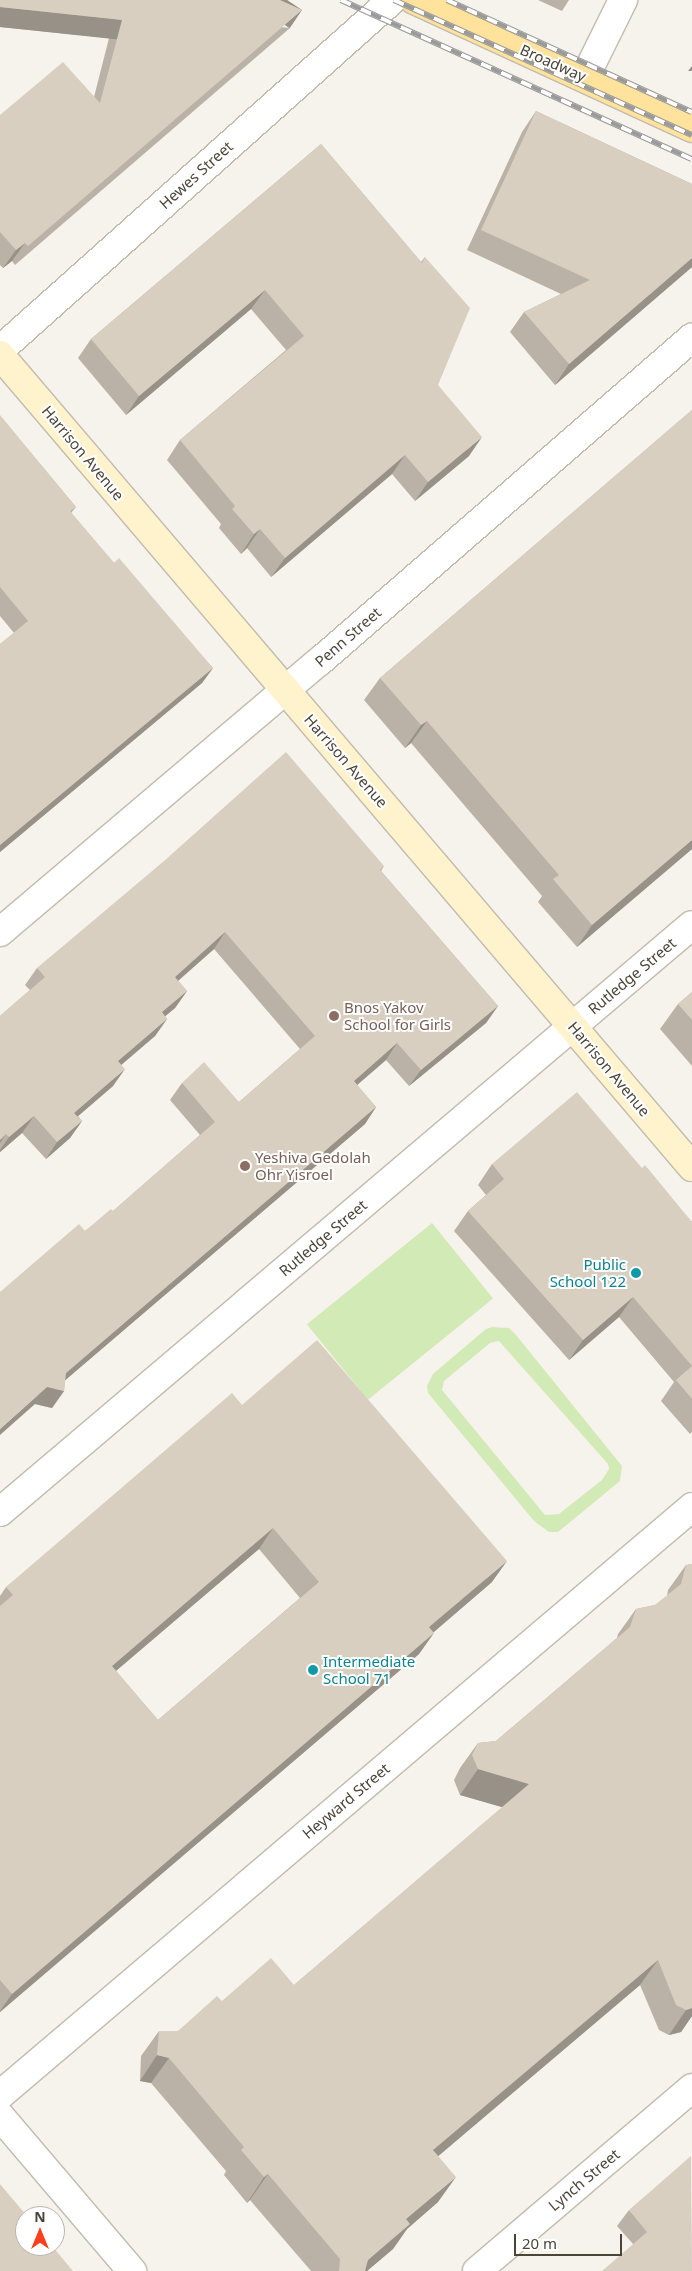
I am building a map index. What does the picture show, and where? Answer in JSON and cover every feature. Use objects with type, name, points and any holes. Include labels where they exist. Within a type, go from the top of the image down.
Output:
[{"type":"main road","name":"Broadway","points":[[414,0],[689,125]]},
{"type":"street","name":"Hewes Street","points":[[0,350],[392,0]]},
{"type":"street","points":[[585,77],[623,0]]},
{"type":"street","name":"Penn Street","points":[[0,932],[285,690],[692,338]]},
{"type":"street","name":"Harrison Avenue","points":[[0,355],[692,1167]]},
{"type":"street","name":"Rutledge Street","points":[[0,1512],[692,925]]},
{"type":"street","name":"Heyward Street","points":[[0,2095],[692,1506]]},
{"type":"street","name":"Lynch Street","points":[[477,2271],[692,2088]]},
{"type":"street","points":[[0,2116],[132,2271]]},
{"type":"green space","points":[[432,1223],[493,1298],[368,1400],[307,1324]]},
{"type":"green space","points":[[492,1327],[509,1328],[516,1335],[622,1466],[620,1481],[558,1532],[549,1532],[534,1521],[428,1393],[427,1386],[433,1374],[486,1329]],"holes":[[[499,1341],[608,1464],[609,1469],[602,1480],[559,1514],[545,1515],[442,1390],[444,1381],[490,1343]]]},
{"type":"building","points":[[0,0],[280,0],[302,10],[28,246],[25,243],[16,250],[0,232],[0,115],[63,62],[100,103],[122,20],[0,7]]},
{"type":"building","points":[[536,111],[692,184],[692,258],[569,364],[524,312],[590,280],[481,230]]},
{"type":"building","points":[[321,144],[422,263],[425,257],[470,308],[438,385],[482,437],[428,482],[405,455],[285,558],[260,529],[254,534],[232,509],[235,506],[180,440],[304,336],[265,290],[139,396],[91,339]]},
{"type":"building","points":[[692,410],[692,840],[592,925],[553,879],[559,875],[427,721],[421,725],[380,678]]},
{"type":"building","points":[[0,415],[76,507],[70,511],[114,563],[119,558],[213,668],[0,845],[0,644],[28,621],[0,587]]},
{"type":"building","points":[[286,752],[384,866],[380,870],[498,1006],[421,1070],[397,1043],[354,1081],[376,1107],[66,1373],[64,1391],[47,1387],[0,1429],[0,1292],[79,1224],[85,1231],[111,1209],[113,1211],[215,1122],[182,1083],[204,1062],[239,1102],[315,1036],[225,932],[175,977],[187,991],[162,1012],[167,1019],[118,1061],[125,1069],[74,1113],[82,1121],[57,1142],[34,1116],[9,1137],[6,1134],[0,1140],[0,1016],[45,977],[37,968],[164,861]]},
{"type":"building","points":[[692,992],[692,1020],[678,1004]]},
{"type":"building","name":"Public School 122","points":[[577,1092],[642,1168],[645,1165],[692,1222],[692,1366],[633,1297],[583,1340],[468,1211],[504,1179],[492,1164]]},
{"type":"building","name":"Intermediate School 71","points":[[317,1340],[507,1561],[429,1627],[434,1633],[12,1994],[0,1980],[0,1606],[13,1595],[6,1587],[232,1393],[242,1405]],"holes":[[[273,1528],[319,1582],[158,1720],[112,1666]]]},
{"type":"building","points":[[692,1366],[692,1399],[676,1380]]},
{"type":"building","points":[[692,1564],[692,2008],[686,2010],[676,2005],[658,1960],[433,2150],[456,2177],[406,2219],[410,2224],[368,2260],[365,2271],[339,2271],[340,2259],[268,2174],[264,2177],[241,2150],[244,2147],[169,2058],[157,2055],[159,2031],[178,2031],[217,1996],[222,2001],[271,1958],[294,1985],[529,1784],[478,1769],[472,1755],[478,1743],[496,1741],[630,1627],[636,1609],[655,1605],[681,1584],[686,1565]]},
{"type":"building","points":[[691,2156],[692,2271],[602,2271],[647,2232],[629,2210]]},
{"type":"building","points":[[0,2184],[19,2206],[15,2206],[15,2256],[60,2256],[73,2271],[0,2271]]},
{"type":"railway","points":[[341,0],[692,159]]},
{"type":"railway","points":[[394,0],[692,135]]},
{"type":"railway","points":[[447,0],[692,112]]},
{"type":"place","name":"Bnos Yakov School for Girls","points":[[334,1016]]},
{"type":"place","name":"Yeshiva Gedolah Ohr Yisroel","points":[[245,1166]]},
{"type":"place","name":"Public School 122","points":[[636,1273]]},
{"type":"place","name":"Intermediate School 71","points":[[313,1670]]}]
